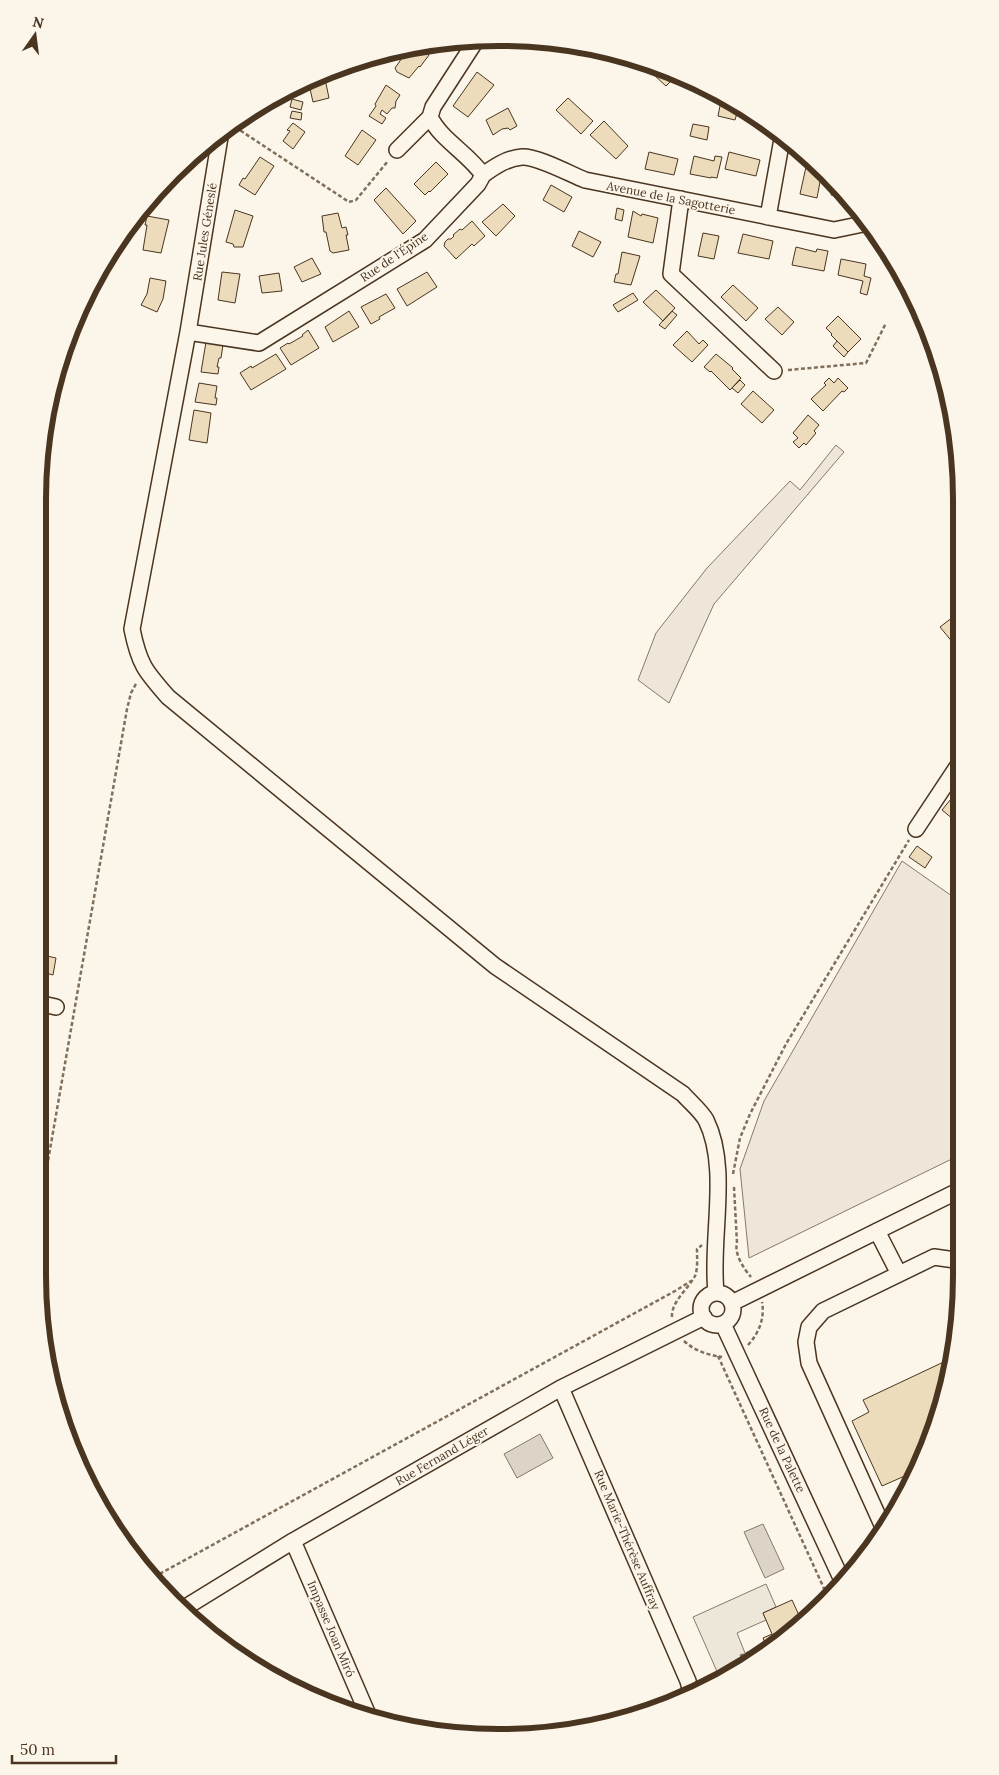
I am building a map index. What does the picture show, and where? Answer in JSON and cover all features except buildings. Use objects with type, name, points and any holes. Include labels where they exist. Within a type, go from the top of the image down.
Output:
[{"type":"street","points":[[397,150],[430,116],[433,107],[472,47]]},
{"type":"street","points":[[430,116],[434,126],[477,166],[482,175]]},
{"type":"street","name":"Rue Jules Géneslé","points":[[145,671],[137,653],[132,629],[188,332],[219,144]]},
{"type":"street","points":[[768,217],[781,145]]},
{"type":"street","name":"Avenue de la Sagotterie","points":[[482,175],[501,163],[523,157],[551,164],[585,180],[768,217],[834,230],[860,225]]},
{"type":"street","name":"Rue de l'Épine","points":[[188,332],[258,343],[425,240],[478,184],[482,175]]},
{"type":"street","points":[[681,199],[670,274],[774,371]]},
{"type":"street","points":[[145,671],[168,697],[495,966],[683,1094],[705,1119],[717,1151],[717,1221],[714,1270],[716,1292]]},
{"type":"street","points":[[916,829],[953,773]]},
{"type":"street","points":[[46,1005],[56,1007]]},
{"type":"street","points":[[732,1303],[953,1194]]},
{"type":"street","points":[[877,1232],[899,1274]]},
{"type":"street","points":[[880,1521],[809,1363],[806,1342],[809,1327],[823,1311],[934,1257],[953,1260]]},
{"type":"street","points":[[716,1292],[726,1295],[732,1303],[733,1313],[728,1321],[723,1324],[712,1324],[704,1317],[702,1312],[703,1301],[716,1292]]},
{"type":"street","name":"Rue Fernand Léger","points":[[189,1605],[293,1541],[560,1388],[704,1317]]},
{"type":"street","name":"Rue de la Palette","points":[[723,1324],[839,1575]]},
{"type":"street","name":"Rue Marie-Thérèse Auffray","points":[[560,1388],[689,1687]]},
{"type":"street","name":"Impasse Joan Miró","points":[[293,1541],[365,1708]]},
{"type":"path","points":[[239,129],[349,202],[356,200],[397,150]]},
{"type":"path","points":[[774,371],[866,363],[886,323]]},
{"type":"path","points":[[46,1172],[126,709],[131,692],[145,671]]},
{"type":"path","points":[[733,1175],[740,1138],[750,1114],[786,1044],[916,829]]},
{"type":"path","points":[[734,1184],[736,1247],[744,1270],[755,1280],[764,1308],[761,1326],[738,1355]]},
{"type":"path","points":[[159,1574],[675,1292],[692,1280]]},
{"type":"path","points":[[718,1356],[825,1590]]},
{"type":"path","points":[[740,1656],[753,1650]]},
{"type":"shaded area","points":[[836,445],[844,452],[714,604],[669,703],[638,680],[656,633],[707,568],[790,481],[800,490]]},
{"type":"shaded area","points":[[902,861],[953,897],[953,1158],[749,1258],[740,1169],[764,1101]]},
{"type":"shaded area","points":[[540,1434],[553,1458],[517,1478],[504,1454]]},
{"type":"shaded area","points":[[763,1524],[784,1569],[765,1578],[744,1532]]},
{"type":"shaded area","points":[[766,1584],[776,1607],[763,1613],[766,1620],[737,1633],[746,1655],[717,1673],[693,1617]]}]
